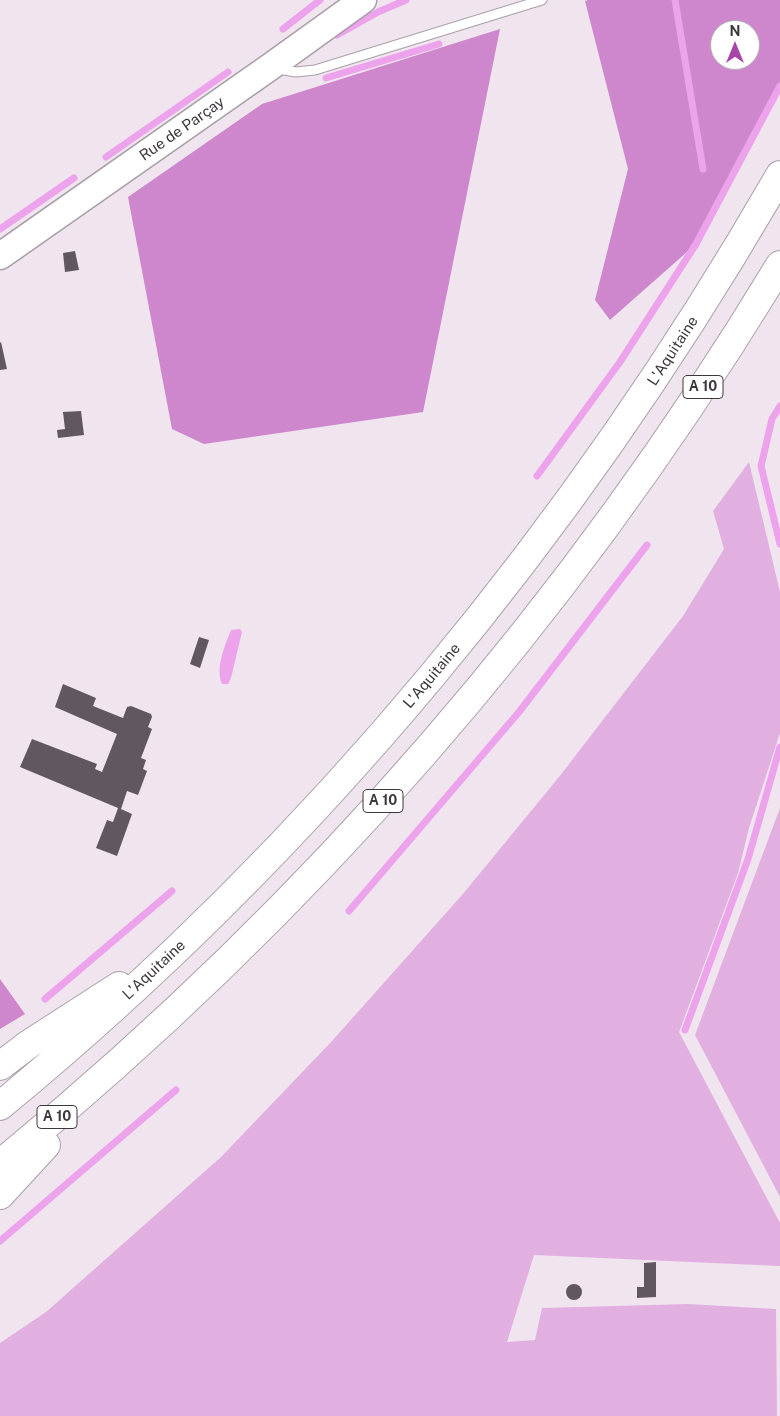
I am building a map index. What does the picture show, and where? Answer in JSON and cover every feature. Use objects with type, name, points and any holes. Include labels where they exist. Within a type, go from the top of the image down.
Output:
[{"type":"highway","name":"L'Aquitaine","points":[[0,1106],[84,1035],[181,946],[265,862],[332,790],[441,666],[557,519],[657,376],[710,294],[780,175]]},
{"type":"highway","name":"A 10","points":[[0,1164],[113,1069],[241,950],[305,886],[412,768],[482,687],[540,615],[645,474],[701,391],[780,265]]},
{"type":"highway","points":[[0,1066],[29,1044],[181,946]]},
{"type":"highway","points":[[0,1196],[113,1069]]},
{"type":"street","name":"Rue de Parçay","points":[[0,256],[270,68],[363,0]]},
{"type":"lane","points":[[270,68],[296,72],[315,70],[542,0]]},
{"type":"shaded area","points":[[780,0],[780,86],[696,244],[610,320],[595,300],[628,169],[585,1]]},
{"type":"shaded area","points":[[500,29],[423,412],[204,444],[172,429],[128,197],[262,104]]},
{"type":"shaded area","points":[[749,462],[780,592],[780,733],[749,828],[738,873],[679,1032],[780,1223],[780,1266],[534,1255],[507,1342],[535,1340],[542,1308],[688,1304],[776,1309],[777,1416],[0,1416],[0,1343],[46,1312],[221,1157],[332,1041],[462,895],[559,777],[683,616],[724,549],[713,511]]},
{"type":"shaded area","points":[[240,629],[242,632],[231,678],[228,684],[222,684],[220,664],[224,649],[231,630]]},
{"type":"shaded area","points":[[780,808],[780,1197],[695,1035]]},
{"type":"shaded area","points":[[0,979],[25,1014],[0,1029]]},
{"type":"building","points":[[75,251],[79,270],[65,272],[63,253]]},
{"type":"building","points":[[0,343],[7,369],[0,370]]},
{"type":"building","points":[[81,411],[84,435],[58,438],[57,430],[65,429],[63,412]]},
{"type":"building","points":[[199,637],[209,640],[200,668],[190,664]]},
{"type":"building","points":[[63,684],[96,698],[93,706],[123,718],[127,707],[131,706],[151,714],[152,717],[148,727],[152,729],[141,758],[146,760],[143,769],[147,771],[138,795],[127,791],[121,809],[132,814],[117,856],[96,848],[107,820],[113,822],[118,808],[20,767],[32,739],[97,764],[95,769],[102,772],[117,734],[55,707]]},
{"type":"building","points":[[656,1262],[656,1297],[637,1298],[637,1287],[644,1287],[644,1263]]},
{"type":"building","points":[[574,1284],[580,1286],[582,1292],[580,1298],[574,1300],[568,1298],[566,1292],[568,1286]]},
{"type":"waterway","points":[[283,29],[320,0]]},
{"type":"waterway","points":[[337,35],[378,12],[406,0]]},
{"type":"waterway","points":[[675,0],[703,169]]},
{"type":"waterway","points":[[326,78],[439,44]]},
{"type":"waterway","points":[[106,157],[228,72]]},
{"type":"waterway","points":[[537,476],[620,362],[696,244],[780,86]]},
{"type":"waterway","points":[[0,229],[74,178]]},
{"type":"waterway","points":[[780,406],[772,419],[761,466],[780,544]]},
{"type":"waterway","points":[[349,911],[519,712],[647,545]]},
{"type":"waterway","points":[[685,1030],[748,859],[780,747]]},
{"type":"waterway","points":[[45,999],[172,891]]},
{"type":"waterway","points":[[0,1241],[176,1090]]}]
